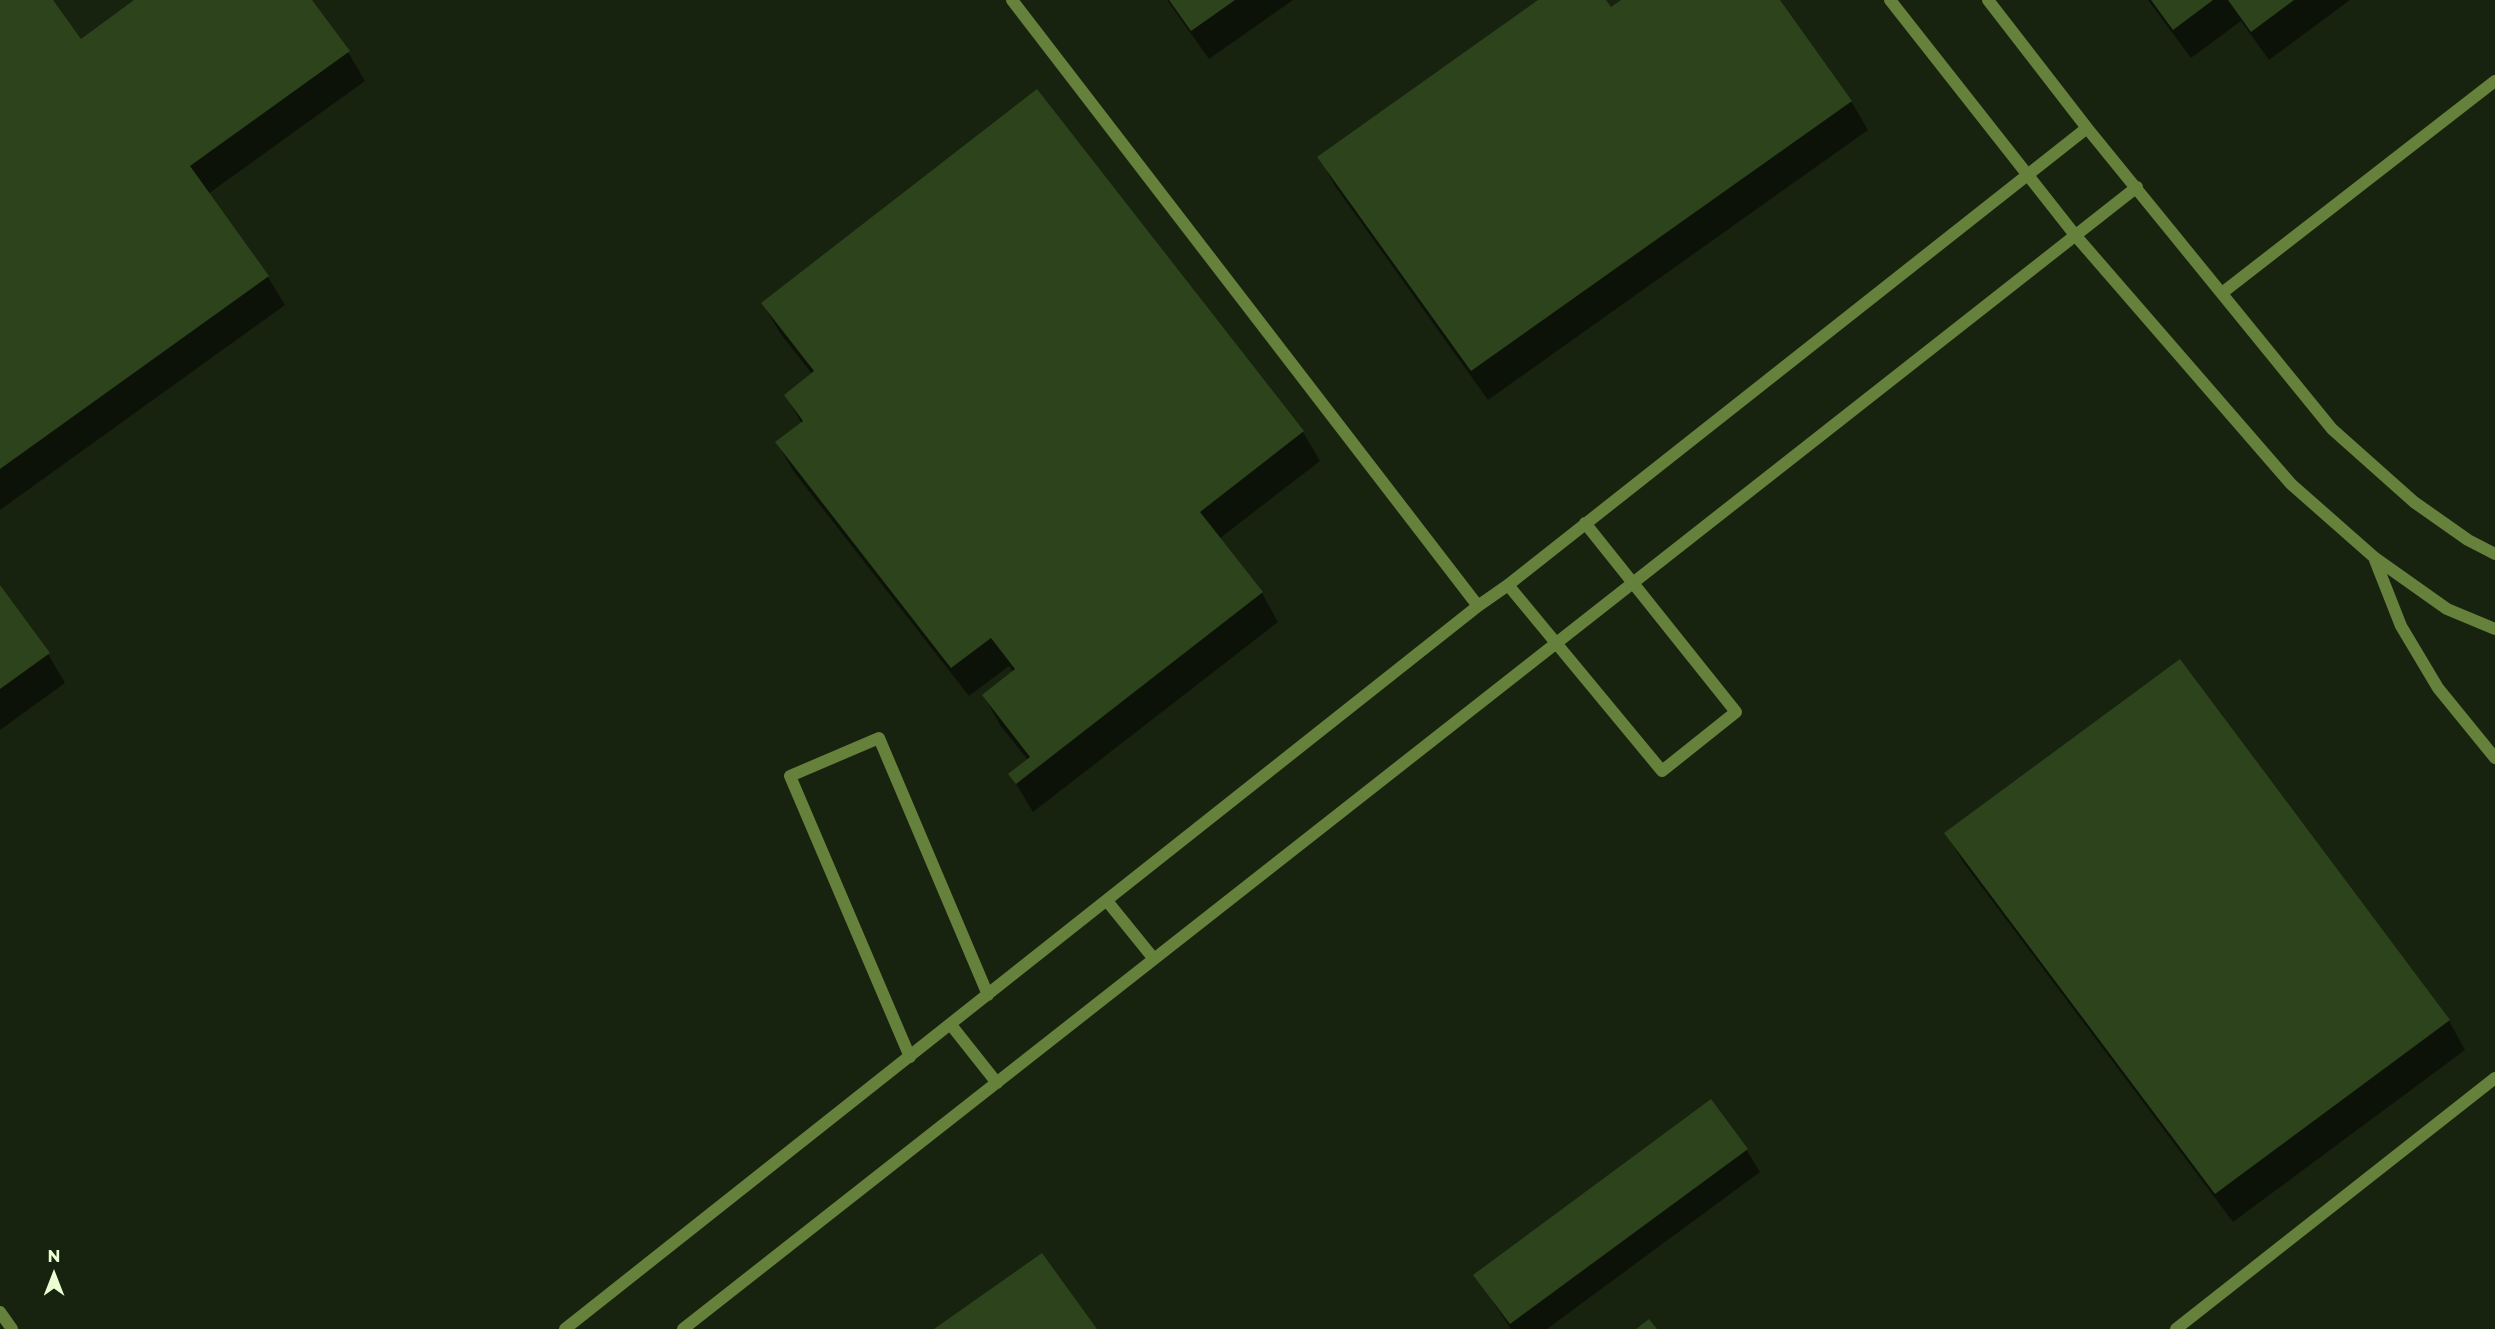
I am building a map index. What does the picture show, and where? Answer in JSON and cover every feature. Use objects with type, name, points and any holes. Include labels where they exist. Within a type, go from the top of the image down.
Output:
[{"type":"lane","points":[[1012,0],[1478,606]]},
{"type":"lane","points":[[1890,0],[2027,176],[2291,484],[2375,558],[2447,609],[2495,629]]},
{"type":"lane","points":[[1988,0],[2087,128],[2332,429],[2414,502],[2468,540],[2495,554]]},
{"type":"lane","points":[[2222,293],[2495,81]]},
{"type":"lane","points":[[566,1329],[1478,606],[1508,585],[2087,128]]},
{"type":"lane","points":[[683,1329],[2137,188]]},
{"type":"lane","points":[[1508,585],[1662,771],[1736,712],[1586,523]]},
{"type":"lane","points":[[2375,558],[2401,626],[2438,688],[2495,758]]},
{"type":"lane","points":[[910,1057],[790,776],[879,738],[988,995]]},
{"type":"lane","points":[[1107,901],[1154,959]]},
{"type":"lane","points":[[951,1025],[997,1083]]},
{"type":"lane","points":[[2176,1329],[2495,1078]]},
{"type":"lane","points":[[0,1312],[12,1329]]},
{"type":"building","points":[[0,0],[53,0],[81,39],[134,0],[312,0],[350,51],[190,166],[269,276],[0,469]]},
{"type":"building","points":[[1169,0],[1235,0],[1191,31]]},
{"type":"building","points":[[1538,0],[1606,0],[1611,7],[1621,0],[1780,0],[1852,101],[1471,371],[1317,157]]},
{"type":"building","points":[[2151,0],[2213,0],[2173,30]]},
{"type":"building","points":[[2228,0],[2294,0],[2251,32]]},
{"type":"building","points":[[1037,89],[1304,431],[1200,512],[1263,592],[1016,784],[1008,774],[1030,757],[982,695],[1015,669],[991,638],[951,668],[775,442],[803,421],[784,395],[814,371],[761,303]]},
{"type":"building","points":[[0,585],[50,653],[0,689]]},
{"type":"building","points":[[2180,659],[2450,1020],[2215,1194],[1944,833]]},
{"type":"building","points":[[1711,1099],[1748,1149],[1510,1324],[1473,1275]]},
{"type":"building","points":[[1042,1253],[1097,1329],[934,1329]]},
{"type":"building","points":[[1649,1319],[1657,1329],[1636,1329]]}]
